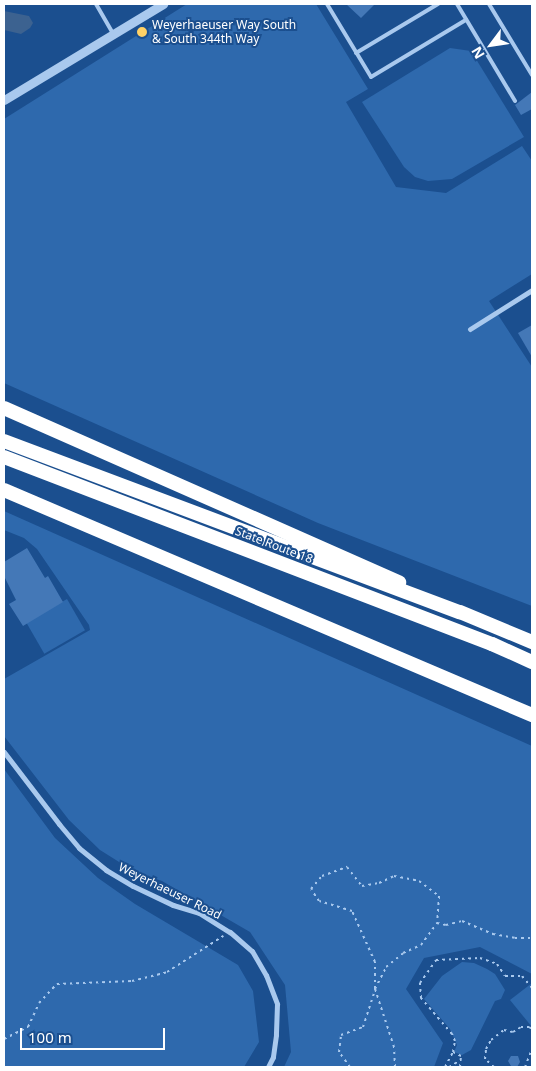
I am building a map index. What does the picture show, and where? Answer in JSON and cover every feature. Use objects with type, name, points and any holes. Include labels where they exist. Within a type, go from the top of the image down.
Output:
[{"type":"highway","points":[[4,408],[368,566],[460,612]]},
{"type":"highway","name":"State Route 18","points":[[4,441],[460,612],[532,642]]},
{"type":"highway","name":"State Route 18","points":[[4,458],[492,644],[532,662]]},
{"type":"highway","points":[[6,491],[532,715]]},
{"type":"street","points":[[4,100],[163,4]]},
{"type":"street","points":[[470,329],[532,290]]},
{"type":"street","name":"Weyerhaeuser Road","points":[[4,752],[58,824],[79,848],[106,870],[133,886],[173,905],[198,913],[230,932],[252,951],[266,975],[277,1004],[273,1057],[268,1067]]},
{"type":"lane","points":[[96,4],[113,34]]},
{"type":"lane","points":[[327,4],[371,77],[466,20]]},
{"type":"lane","points":[[356,53],[438,4]]},
{"type":"lane","points":[[456,4],[515,101]]},
{"type":"lane","points":[[489,4],[532,75]]},
{"type":"path","points":[[350,1067],[339,1052],[341,1034],[363,1027],[375,989],[386,967],[403,953],[421,945],[437,922],[439,896],[419,881],[394,876],[380,883],[362,886],[347,867],[322,876],[311,889],[319,901],[352,911],[375,962],[375,989],[394,1048],[395,1067]]},
{"type":"path","points":[[437,922],[446,925],[462,921],[493,934],[516,938],[532,938]]},
{"type":"path","points":[[4,1039],[28,1027],[39,1003],[57,984],[132,982],[167,972],[230,932]]},
{"type":"path","points":[[444,1067],[453,1052],[455,1041],[452,1034],[421,998],[420,983],[436,960],[480,958],[497,964],[505,976],[522,976],[532,988]]},
{"type":"path","points":[[494,1067],[485,1059],[486,1049],[491,1040],[504,1030],[513,1032],[521,1027],[529,1027],[532,1030]]},
{"type":"path","points":[[525,1067],[532,1049]]},
{"type":"path","points":[[453,1052],[461,1056],[460,1067]]},
{"type":"path","points":[[449,1067],[460,1061]]},
{"type":"shaded area","points":[[187,4],[316,4],[368,89],[346,102],[396,187],[446,193],[522,146],[532,161],[532,274],[489,301],[532,367],[532,606],[318,523],[4,383],[4,119]]},
{"type":"shaded area","points":[[4,11],[29,16],[33,23],[30,28],[21,34],[4,30]]},
{"type":"shaded area","points":[[450,48],[471,51],[524,137],[452,179],[428,181],[415,177],[404,167],[362,102]]},
{"type":"shaded area","points":[[4,511],[532,746],[532,974],[480,947],[424,958],[406,989],[443,1043],[434,1067],[284,1067],[291,1052],[285,985],[250,932],[162,881],[135,872],[100,850],[69,820],[4,736],[4,679],[90,630],[89,625],[37,549],[24,538],[4,530]]},
{"type":"shaded area","points":[[67,599],[85,630],[44,654],[26,622]]},
{"type":"shaded area","points":[[4,769],[55,838],[98,878],[135,904],[238,965],[253,991],[259,1042],[244,1067],[4,1067]]},
{"type":"shaded area","points":[[462,962],[474,963],[495,974],[505,990],[501,999],[495,1001],[471,1050],[462,1055],[454,1052],[457,1045],[450,1029],[424,999],[442,976]]},
{"type":"shaded area","points":[[532,983],[532,1027],[510,1000]]},
{"type":"building","points":[[346,4],[375,4],[361,18]]},
{"type":"building","points":[[532,92],[532,109],[521,115],[515,105]]},
{"type":"building","points":[[532,325],[532,357],[518,333]]},
{"type":"building","points":[[27,548],[45,578],[48,576],[63,602],[23,626],[9,604],[16,600],[4,576],[4,562]]},
{"type":"building","points":[[511,1056],[518,1056],[520,1062],[517,1067],[511,1066],[508,1061]]},
{"type":"place","name":"Weyerhaeuser Way South & South 344th Way","points":[[142,32]]}]
